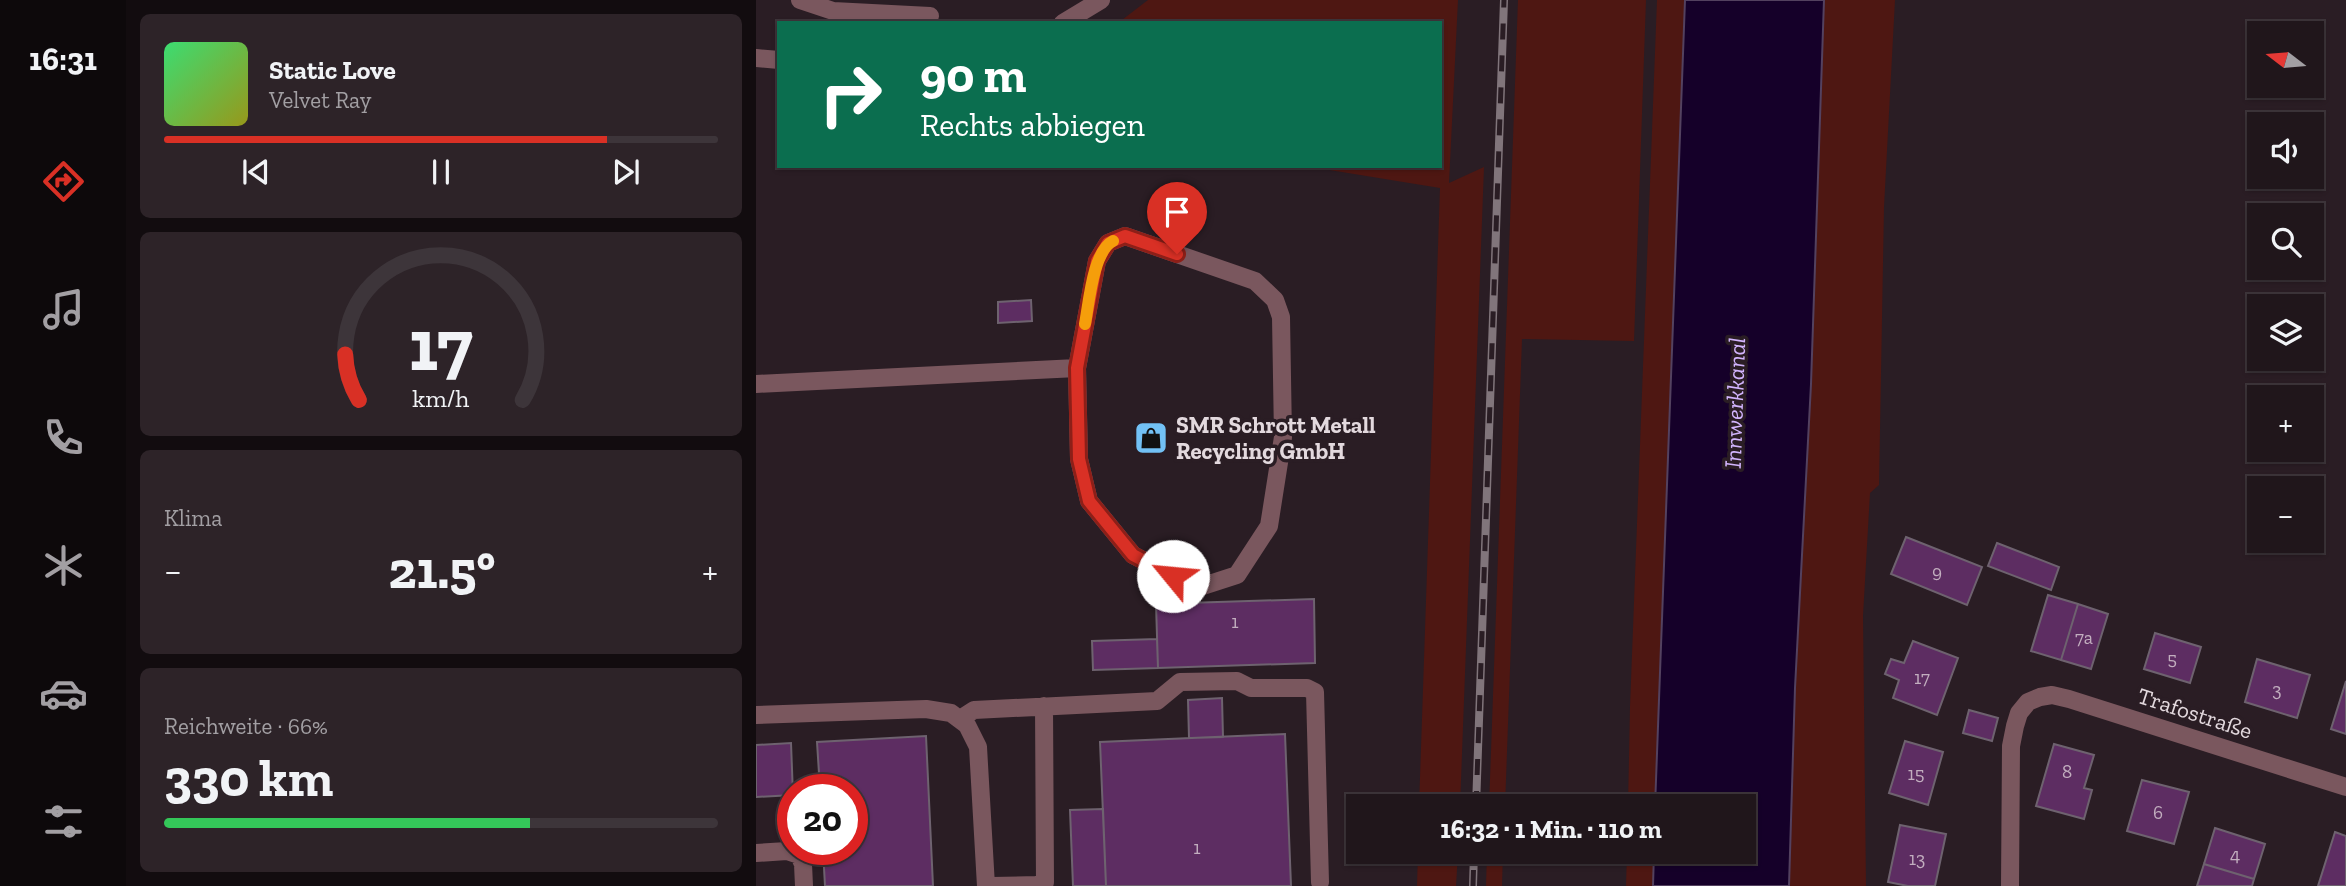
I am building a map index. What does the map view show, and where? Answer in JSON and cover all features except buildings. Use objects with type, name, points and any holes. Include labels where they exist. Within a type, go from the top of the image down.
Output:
[{"type":"street","points":[[800,0],[833,11],[930,16]]},
{"type":"street","points":[[1066,21],[1101,0]]},
{"type":"street","points":[[756,58],[777,60]]},
{"type":"street","points":[[1125,236],[1255,281],[1275,300],[1282,317],[1283,437],[1269,526],[1237,575],[1203,586],[1173,576],[1133,555],[1089,501],[1079,459],[1077,368],[1097,261],[1108,243],[1125,236]]},
{"type":"street","points":[[756,384],[1077,368]]},
{"type":"street","points":[[960,719],[974,710],[1157,701],[1180,682],[1237,681],[1251,688],[1307,688],[1315,692],[1320,882]]},
{"type":"street","name":"Trafostraße","points":[[2010,886],[2011,746],[2020,713],[2028,702],[2040,697],[2052,695],[2069,699],[2346,787]]},
{"type":"street","points":[[992,886],[1037,885],[1045,882],[1044,706]]},
{"type":"street","points":[[756,715],[926,709],[951,713],[967,724],[978,747],[986,886]]},
{"type":"street","points":[[756,853],[788,851],[799,855],[803,864],[804,886]]},
{"type":"shaded area","points":[[1148,0],[1458,0],[1449,183],[1484,167],[1460,794],[1419,794],[1440,188],[1317,168],[1442,168],[1442,21],[1121,21]]},
{"type":"shaded area","points":[[1518,0],[1646,0],[1634,341],[1522,339],[1505,794],[1489,794]]},
{"type":"shaded area","points":[[1657,0],[1685,0],[1655,794],[1628,794]]},
{"type":"shaded area","points":[[1824,0],[1895,0],[1884,207],[1879,485],[1870,493],[1863,616],[1866,886],[1789,886],[1795,688],[1811,384]]},
{"type":"shaded area","points":[[1418,864],[1457,864],[1456,886],[1417,886]]},
{"type":"shaded area","points":[[1487,864],[1503,864],[1502,886],[1486,886]]},
{"type":"shaded area","points":[[1627,864],[1654,864],[1653,886],[1626,886]]},
{"type":"water","name":"Innwerkkanal","points":[[1685,0],[1824,0],[1811,384],[1795,688],[1789,886],[1653,886],[1654,864],[1756,864],[1756,794],[1655,794]]},
{"type":"railway","points":[[1476,794],[1504,0]]},
{"type":"railway","points":[[1473,886],[1474,864]]},
{"type":"slow traffic","points":[[1085,324],[1097,261],[1108,243],[1113,241]]},
{"type":"place","name":"SMR Schrott Metall Recycling GmbH","points":[[1151,438]]},
{"type":"route","points":[[1173,576],[1133,555],[1089,501],[1079,459],[1077,368],[1097,261],[1108,243],[1125,236],[1177,254]]}]
